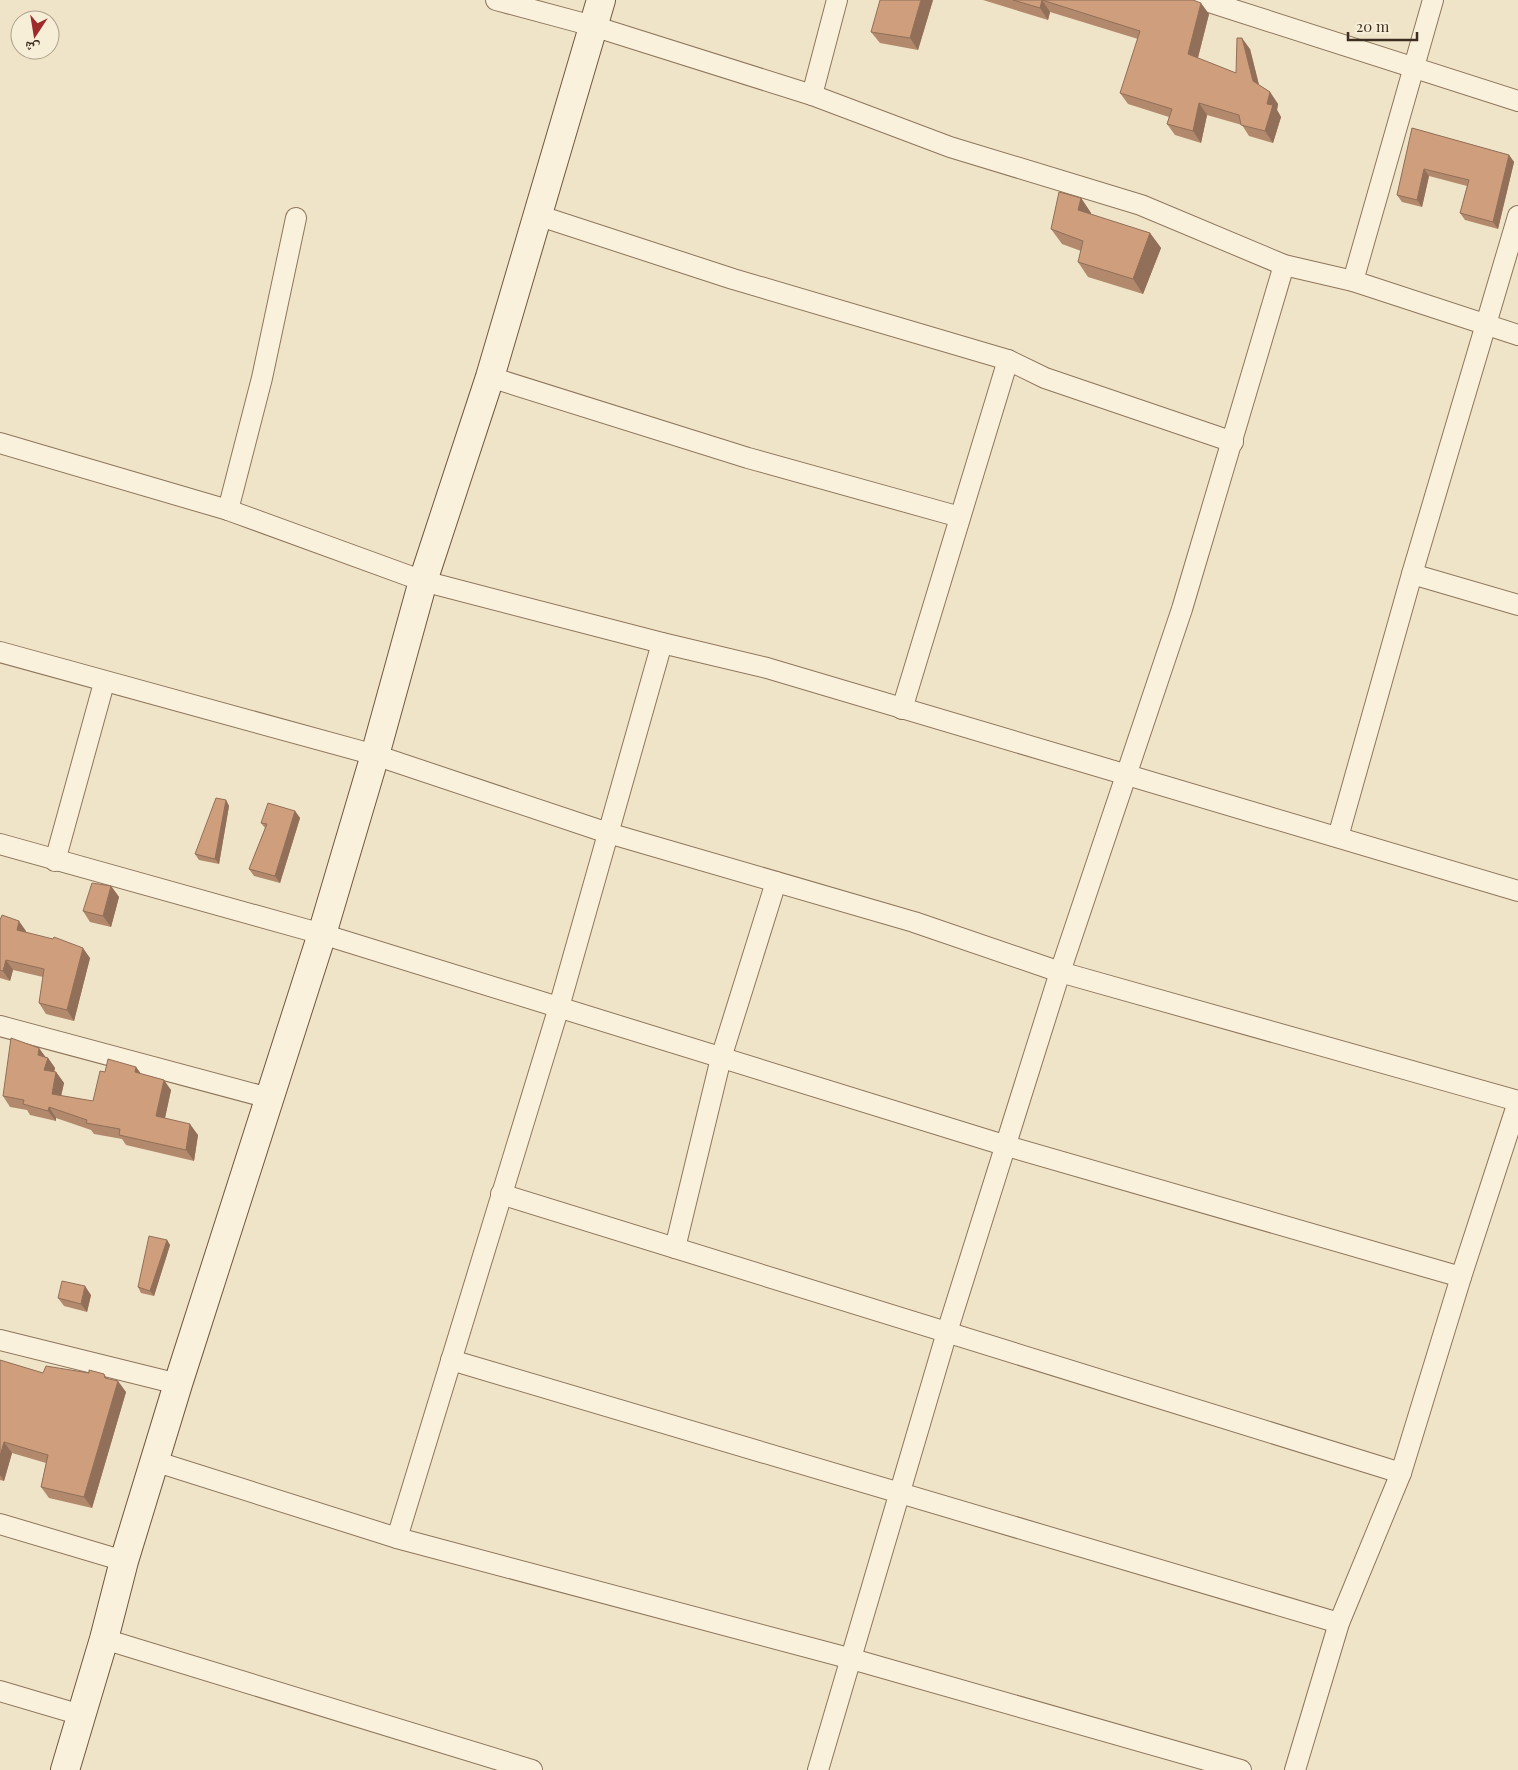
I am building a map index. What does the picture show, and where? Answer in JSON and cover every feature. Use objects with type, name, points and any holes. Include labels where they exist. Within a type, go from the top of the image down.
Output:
[{"type":"street","points":[[496,0],[597,13],[950,147],[1141,205],[1284,265],[1353,281],[1485,326],[1518,335]]},
{"type":"street","points":[[812,95],[837,0]]},
{"type":"street","points":[[1203,0],[1518,101]]},
{"type":"street","points":[[1353,281],[1415,68],[1432,0]]},
{"type":"street","points":[[65,1770],[154,1461],[322,934],[375,755],[423,581],[490,377],[597,13]]},
{"type":"street","points":[[537,215],[734,279],[1008,360],[1045,378],[1232,442]]},
{"type":"street","points":[[1338,837],[1412,574],[1518,216]]},
{"type":"street","points":[[228,510],[262,378],[296,218]]},
{"type":"street","points":[[818,1770],[947,1332],[1007,1146],[1060,972],[1182,609],[1284,265]]},
{"type":"street","points":[[902,709],[1008,360]]},
{"type":"street","points":[[490,377],[748,458],[960,517]]},
{"type":"street","points":[[0,443],[228,510],[423,581],[662,643],[767,668],[1518,891]]},
{"type":"street","points":[[1412,574],[1518,605]]},
{"type":"street","points":[[397,1538],[558,1007],[662,643]]},
{"type":"street","points":[[0,652],[104,683],[375,755],[608,833],[914,922],[1060,972],[1518,1102],[1461,1277],[1401,1473],[1339,1624],[1295,1770]]},
{"type":"street","points":[[55,861],[104,683]]},
{"type":"street","points":[[2,850],[55,861],[322,934],[1007,1146],[1461,1277]]},
{"type":"street","points":[[675,1248],[721,1058],[776,882]]},
{"type":"street","points":[[0,1026],[269,1098]]},
{"type":"street","points":[[502,1194],[1401,1473]]},
{"type":"street","points":[[0,1340],[178,1384]]},
{"type":"street","points":[[451,1360],[1339,1624]]},
{"type":"street","points":[[154,1461],[397,1538],[852,1659],[1241,1770]]},
{"type":"street","points":[[0,1524],[124,1561]]},
{"type":"street","points":[[104,1639],[532,1770]]},
{"type":"street","points":[[0,1691],[81,1715]]},
{"type":"building","points":[[880,0],[921,0],[910,38],[871,32]]},
{"type":"building","points":[[1013,0],[1042,0],[1040,8]]},
{"type":"building","points":[[1042,0],[1193,0],[1201,3],[1188,54],[1236,73],[1237,38],[1242,38],[1253,81],[1270,92],[1267,104],[1273,105],[1265,131],[1241,125],[1239,115],[1199,103],[1193,131],[1167,124],[1172,109],[1120,93],[1140,31]]},
{"type":"building","points":[[1412,128],[1509,155],[1493,222],[1460,213],[1469,180],[1424,169],[1417,200],[1397,195]]},
{"type":"building","points":[[1059,192],[1081,198],[1078,210],[1150,233],[1133,279],[1078,262],[1083,241],[1051,229]]},
{"type":"building","points":[[216,798],[226,800],[215,859],[195,854]]},
{"type":"building","points":[[268,803],[295,811],[275,876],[249,869],[267,824],[261,823]]},
{"type":"building","points":[[92,883],[111,886],[103,916],[83,911]]},
{"type":"building","points":[[2,915],[19,921],[17,930],[53,939],[54,937],[83,948],[67,1010],[39,1003],[44,969],[6,960],[3,971],[0,970],[0,920]]},
{"type":"building","points":[[11,1038],[39,1048],[38,1055],[48,1058],[44,1070],[56,1072],[52,1094],[93,1101],[100,1071],[105,1072],[108,1059],[136,1067],[135,1072],[164,1080],[156,1116],[190,1124],[186,1150],[119,1135],[120,1129],[86,1123],[87,1120],[49,1107],[48,1111],[23,1104],[24,1100],[3,1096]]},
{"type":"building","points":[[149,1236],[167,1240],[150,1291],[138,1287]]},
{"type":"building","points":[[62,1281],[85,1286],[81,1304],[58,1298]]},
{"type":"building","points":[[0,1360],[43,1373],[46,1366],[89,1373],[89,1370],[104,1374],[105,1378],[118,1381],[84,1497],[41,1487],[48,1455],[4,1442],[0,1456]]}]
